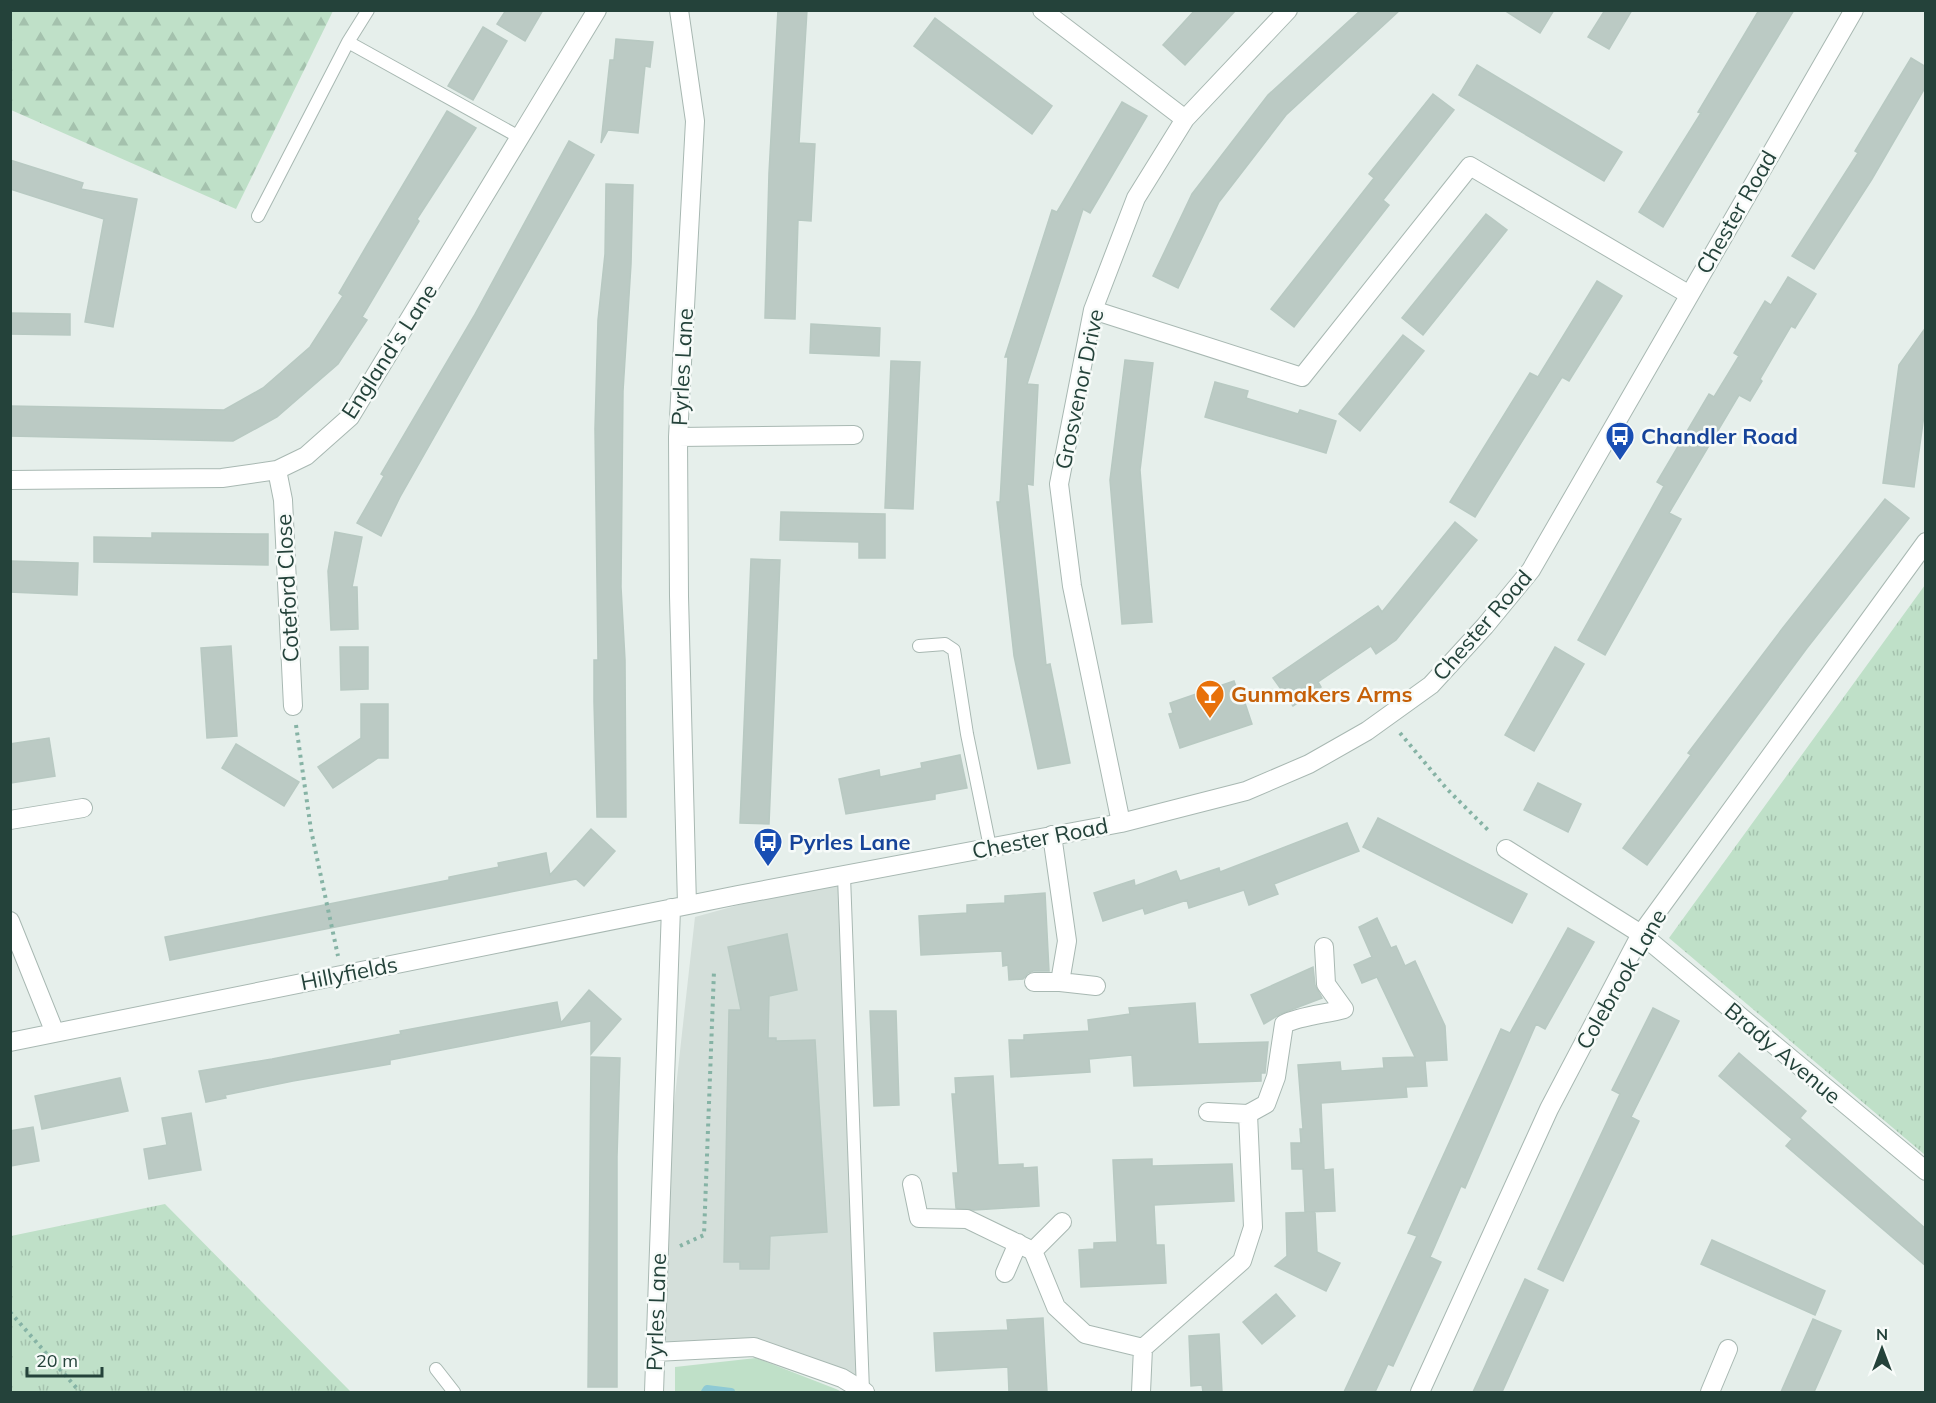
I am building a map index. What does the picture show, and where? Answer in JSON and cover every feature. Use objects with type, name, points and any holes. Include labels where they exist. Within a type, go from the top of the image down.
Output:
[{"type":"street","name":"England's Lane","points":[[10,480],[222,478],[277,470],[306,456],[350,417],[597,10]]},
{"type":"street","name":"Pyrles Lane","points":[[654,1392],[657,1257],[679,907],[678,437],[695,121],[679,10]]},
{"type":"street","points":[[1041,10],[1185,119]]},
{"type":"street","name":"Grosvenor Drive","points":[[1121,823],[1072,586],[1059,484],[1093,310],[1136,198],[1185,119],[1288,10]]},
{"type":"street","name":"Chester Road","points":[[679,907],[1121,823],[1246,791],[1309,764],[1367,731],[1431,685],[1485,626],[1531,570],[1688,294],[1854,10]]},
{"type":"street","points":[[1093,310],[1302,377],[1470,166],[1688,294]]},
{"type":"street","points":[[678,437],[854,435]]},
{"type":"street","name":"Coteford Close","points":[[277,470],[283,500],[292,706]]},
{"type":"street","name":"Colebrook Lane","points":[[1420,1392],[1549,1109],[1641,934],[1926,542]]},
{"type":"street","points":[[10,820],[82,808]]},
{"type":"street","points":[[1052,835],[1067,941],[1060,981]]},
{"type":"street","name":"Brady Avenue","points":[[1506,849],[1641,934],[1926,1171]]},
{"type":"street","name":"Hillyfields","points":[[10,1042],[679,907]]},
{"type":"street","points":[[10,921],[55,1033]]},
{"type":"street","points":[[1208,1112],[1248,1114],[1266,1104],[1271,1093],[1284,1024],[1294,1018],[1310,1018],[1344,1009],[1326,984],[1324,947]]},
{"type":"street","points":[[1034,982],[1060,981],[1096,986]]},
{"type":"street","points":[[1141,1392],[1143,1348],[1242,1261],[1253,1227],[1248,1114]]},
{"type":"street","points":[[912,1184],[919,1218],[967,1219],[1026,1247],[1056,1308],[1085,1334],[1143,1348]]},
{"type":"street","points":[[1005,1273],[1026,1247],[1062,1222]]},
{"type":"street","points":[[655,1352],[754,1347],[842,1378],[864,1392]]},
{"type":"street","points":[[1710,1392],[1728,1349]]},
{"type":"lane","points":[[258,216],[348,42],[368,10]]},
{"type":"lane","points":[[348,42],[521,138]]},
{"type":"lane","points":[[919,646],[945,644],[954,650],[967,734],[990,847]]},
{"type":"lane","points":[[844,876],[864,1392]]},
{"type":"lane","points":[[436,1369],[454,1392]]},
{"type":"path","points":[[292,706],[311,830],[342,975]]},
{"type":"path","points":[[1386,716],[1446,788],[1488,830]]},
{"type":"path","points":[[657,1257],[704,1235],[714,971]]},
{"type":"path","points":[[10,1311],[80,1392]]},
{"type":"shaded area","points":[[844,876],[863,1391],[754,1347],[655,1352],[657,1257],[695,917]]},
{"type":"green space","points":[[11,10],[333,11],[236,209],[11,110]]},
{"type":"green space","points":[[1925,585],[1925,1155],[1669,938]]},
{"type":"green space","points":[[165,1204],[351,1392],[11,1392],[11,1236]]},
{"type":"green space","points":[[756,1358],[842,1392],[675,1392],[675,1367]]},
{"type":"building","points":[[506,10],[543,10],[525,41],[497,24]]},
{"type":"building","points":[[778,10],[807,10],[799,143],[815,144],[811,221],[798,220],[795,319],[765,318],[769,173]]},
{"type":"building","points":[[1195,10],[1236,10],[1185,65],[1163,45]]},
{"type":"building","points":[[1361,10],[1400,10],[1286,115],[1219,202],[1178,288],[1153,276],[1192,194],[1268,95]]},
{"type":"building","points":[[1504,10],[1554,10],[1540,33]]},
{"type":"building","points":[[1605,10],[1632,10],[1609,49],[1588,37]]},
{"type":"building","points":[[1759,10],[1794,10],[1663,227],[1639,212],[1701,113],[1698,112]]},
{"type":"building","points":[[935,18],[1052,106],[1032,134],[914,46]]},
{"type":"building","points":[[483,27],[507,41],[473,100],[448,86]]},
{"type":"building","points":[[616,39],[653,42],[650,67],[645,66],[638,133],[608,130],[601,143],[610,60],[614,60]]},
{"type":"building","points":[[1911,58],[1926,67],[1926,86],[1872,179],[1814,269],[1792,256],[1858,153],[1855,151]]},
{"type":"building","points":[[1477,65],[1622,152],[1604,181],[1459,95]]},
{"type":"building","points":[[1433,94],[1454,110],[1383,200],[1389,205],[1294,327],[1271,309],[1374,178],[1369,174]]},
{"type":"building","points":[[1122,102],[1147,116],[1090,213],[1083,209],[1027,384],[1038,385],[1033,485],[1027,484],[1046,665],[1050,664],[1070,763],[1038,769],[1014,656],[997,502],[1000,502],[1008,357],[1005,357],[1052,210],[1057,212]]},
{"type":"building","points":[[447,111],[476,128],[417,219],[419,221],[362,317],[367,320],[338,364],[277,417],[233,441],[10,436],[10,406],[224,410],[263,388],[310,347],[343,296],[339,293]]},
{"type":"building","points":[[569,141],[594,155],[400,497],[381,536],[357,523],[384,476],[381,474],[474,316]]},
{"type":"building","points":[[10,160],[83,183],[81,189],[137,199],[113,327],[85,322],[104,219],[10,189]]},
{"type":"building","points":[[606,184],[633,185],[631,264],[623,391],[621,587],[625,660],[626,817],[597,817],[594,702],[594,660],[598,660],[595,429],[598,320],[605,254]]},
{"type":"building","points":[[1486,214],[1507,230],[1423,335],[1402,318]]},
{"type":"building","points":[[1788,277],[1816,294],[1795,328],[1791,326],[1750,401],[1739,395],[1669,513],[1681,519],[1605,655],[1578,640],[1664,486],[1657,482],[1709,394],[1714,397],[1739,356],[1734,353],[1765,301],[1771,305]]},
{"type":"building","points":[[1597,281],[1622,296],[1569,381],[1562,377],[1475,517],[1450,502],[1530,373],[1538,377]]},
{"type":"building","points":[[10,313],[70,314],[70,335],[10,334]]},
{"type":"building","points":[[811,324],[880,328],[879,356],[810,353]]},
{"type":"building","points":[[1926,327],[1926,401],[1914,487],[1883,483],[1899,365]]},
{"type":"building","points":[[1403,335],[1424,351],[1360,431],[1339,414]]},
{"type":"building","points":[[1125,360],[1153,363],[1140,470],[1152,622],[1122,624],[1110,480]]},
{"type":"building","points":[[891,361],[920,362],[913,509],[885,508]]},
{"type":"building","points":[[1215,382],[1248,391],[1246,398],[1298,414],[1300,410],[1336,421],[1326,453],[1205,417]]},
{"type":"building","points":[[1885,499],[1909,518],[1807,648],[1647,865],[1623,848],[1691,755],[1688,753]]},
{"type":"building","points":[[781,512],[885,514],[885,558],[859,558],[859,542],[780,540]]},
{"type":"building","points":[[1455,522],[1477,540],[1396,640],[1376,654],[1371,646],[1318,682],[1321,687],[1293,706],[1273,678],[1378,606],[1382,612]]},
{"type":"building","points":[[335,532],[362,537],[352,587],[357,587],[358,629],[331,630],[328,571]]},
{"type":"building","points":[[152,533],[268,534],[268,565],[94,562],[94,537],[152,538]]},
{"type":"building","points":[[751,559],[780,560],[769,824],[740,823]]},
{"type":"building","points":[[10,561],[78,563],[77,595],[10,592]]},
{"type":"building","points":[[231,646],[237,736],[207,738],[201,648]]},
{"type":"building","points":[[340,647],[368,647],[368,689],[341,690]]},
{"type":"building","points":[[1555,647],[1584,664],[1534,751],[1505,735]]},
{"type":"building","name":"Gunmakers Arms","points":[[1234,681],[1238,692],[1241,691],[1252,724],[1180,748],[1169,714],[1173,713],[1170,703]]},
{"type":"building","points":[[361,704],[388,704],[388,758],[378,758],[333,788],[318,767],[361,738]]},
{"type":"building","points":[[49,738],[55,776],[10,783],[10,744]]},
{"type":"building","points":[[236,744],[299,782],[284,806],[222,768]]},
{"type":"building","points":[[960,755],[967,788],[935,794],[935,799],[846,814],[839,779],[879,770],[880,777],[922,768],[921,763]]},
{"type":"building","points":[[1538,783],[1581,804],[1568,832],[1524,810]]},
{"type":"building","points":[[1378,818],[1527,894],[1512,923],[1363,847]]},
{"type":"building","points":[[1347,823],[1359,851],[1274,884],[1278,894],[1249,905],[1244,890],[1189,908],[1187,900],[1145,914],[1143,908],[1103,921],[1094,893],[1134,880],[1135,886],[1176,871],[1180,881],[1219,868],[1220,872]]},
{"type":"building","points":[[591,829],[615,851],[584,886],[576,879],[170,960],[165,937],[449,880],[449,877],[499,867],[498,863],[546,853],[550,875]]},
{"type":"building","points":[[1045,893],[1049,971],[1033,971],[1023,979],[1009,980],[1008,965],[1003,966],[1002,951],[921,955],[919,916],[967,913],[967,905],[1005,903],[1005,896]]},
{"type":"building","points":[[1377,918],[1391,948],[1396,946],[1405,966],[1415,961],[1445,1026],[1447,1060],[1425,1061],[1427,1086],[1406,1087],[1407,1097],[1321,1103],[1324,1170],[1333,1169],[1335,1211],[1305,1212],[1303,1169],[1292,1169],[1291,1143],[1301,1143],[1300,1129],[1303,1129],[1298,1065],[1340,1062],[1341,1071],[1384,1068],[1383,1058],[1415,1057],[1377,977],[1362,983],[1354,965],[1372,957],[1359,927]]},
{"type":"building","points":[[1568,928],[1594,942],[1545,1029],[1536,1024],[1465,1188],[1461,1186],[1430,1257],[1441,1262],[1393,1366],[1388,1364],[1375,1392],[1344,1392],[1417,1236],[1408,1233],[1501,1029],[1510,1033]]},
{"type":"building","points":[[787,934],[797,990],[769,996],[768,1038],[776,1038],[776,1041],[815,1040],[827,1232],[770,1236],[769,1269],[740,1269],[740,1262],[724,1262],[729,1010],[741,1010],[728,947]]},
{"type":"building","points":[[1313,967],[1315,985],[1322,998],[1280,1014],[1264,1024],[1251,995]]},
{"type":"building","points":[[589,990],[621,1019],[591,1054],[591,1021],[390,1060],[390,1064],[225,1095],[226,1098],[206,1102],[199,1071],[272,1059],[401,1034],[400,1031],[557,1002],[561,1023]]},
{"type":"building","points":[[1195,1003],[1198,1044],[1268,1042],[1265,1073],[1261,1073],[1261,1081],[1134,1086],[1132,1055],[1089,1059],[1090,1072],[1011,1077],[1009,1040],[1024,1040],[1024,1035],[1089,1031],[1088,1020],[1130,1014],[1129,1008]]},
{"type":"building","points":[[1653,1008],[1679,1021],[1631,1117],[1639,1121],[1563,1281],[1538,1269],[1620,1094],[1612,1090]]},
{"type":"building","points":[[870,1011],[896,1011],[899,1105],[874,1106]]},
{"type":"building","points":[[1739,1053],[1806,1111],[1800,1118],[1926,1229],[1926,1266],[1786,1146],[1792,1139],[1719,1076]]},
{"type":"building","points":[[591,1057],[620,1058],[617,1157],[617,1387],[588,1387]]},
{"type":"building","points":[[993,1076],[998,1165],[1023,1164],[1023,1168],[1037,1167],[1039,1206],[974,1210],[956,1208],[953,1173],[958,1173],[952,1094],[956,1094],[955,1078]]},
{"type":"building","points":[[120,1078],[128,1111],[42,1129],[35,1096]]},
{"type":"building","points":[[191,1113],[201,1170],[149,1179],[144,1149],[167,1145],[162,1118]]},
{"type":"building","points":[[33,1127],[39,1161],[10,1166],[10,1131]]},
{"type":"building","points":[[1152,1159],[1152,1166],[1232,1164],[1234,1201],[1154,1205],[1156,1245],[1164,1245],[1166,1283],[1081,1287],[1079,1250],[1094,1249],[1094,1243],[1117,1242],[1113,1160]]},
{"type":"building","points":[[1315,1212],[1317,1252],[1340,1263],[1326,1291],[1275,1266],[1287,1256],[1286,1213]]},
{"type":"building","points":[[1712,1240],[1825,1291],[1815,1315],[1701,1264]]},
{"type":"building","points":[[1525,1279],[1548,1290],[1502,1392],[1473,1392]]},
{"type":"building","points":[[1276,1294],[1295,1316],[1262,1344],[1243,1322]]},
{"type":"building","points":[[1043,1318],[1047,1392],[1009,1392],[1008,1367],[936,1371],[934,1333],[1008,1330],[1007,1320]]},
{"type":"building","points":[[1813,1319],[1841,1331],[1814,1392],[1781,1392]]},
{"type":"building","points":[[1219,1334],[1222,1392],[1203,1392],[1202,1385],[1191,1386],[1189,1336]]},
{"type":"waterway","points":[[705,1392],[707,1389],[731,1392]]},
{"type":"place","name":"Chandler Road","points":[[1620,462]]},
{"type":"place","name":"Gunmakers Arms","points":[[1210,720]]},
{"type":"place","name":"Pyrles Lane","points":[[768,868]]}]
